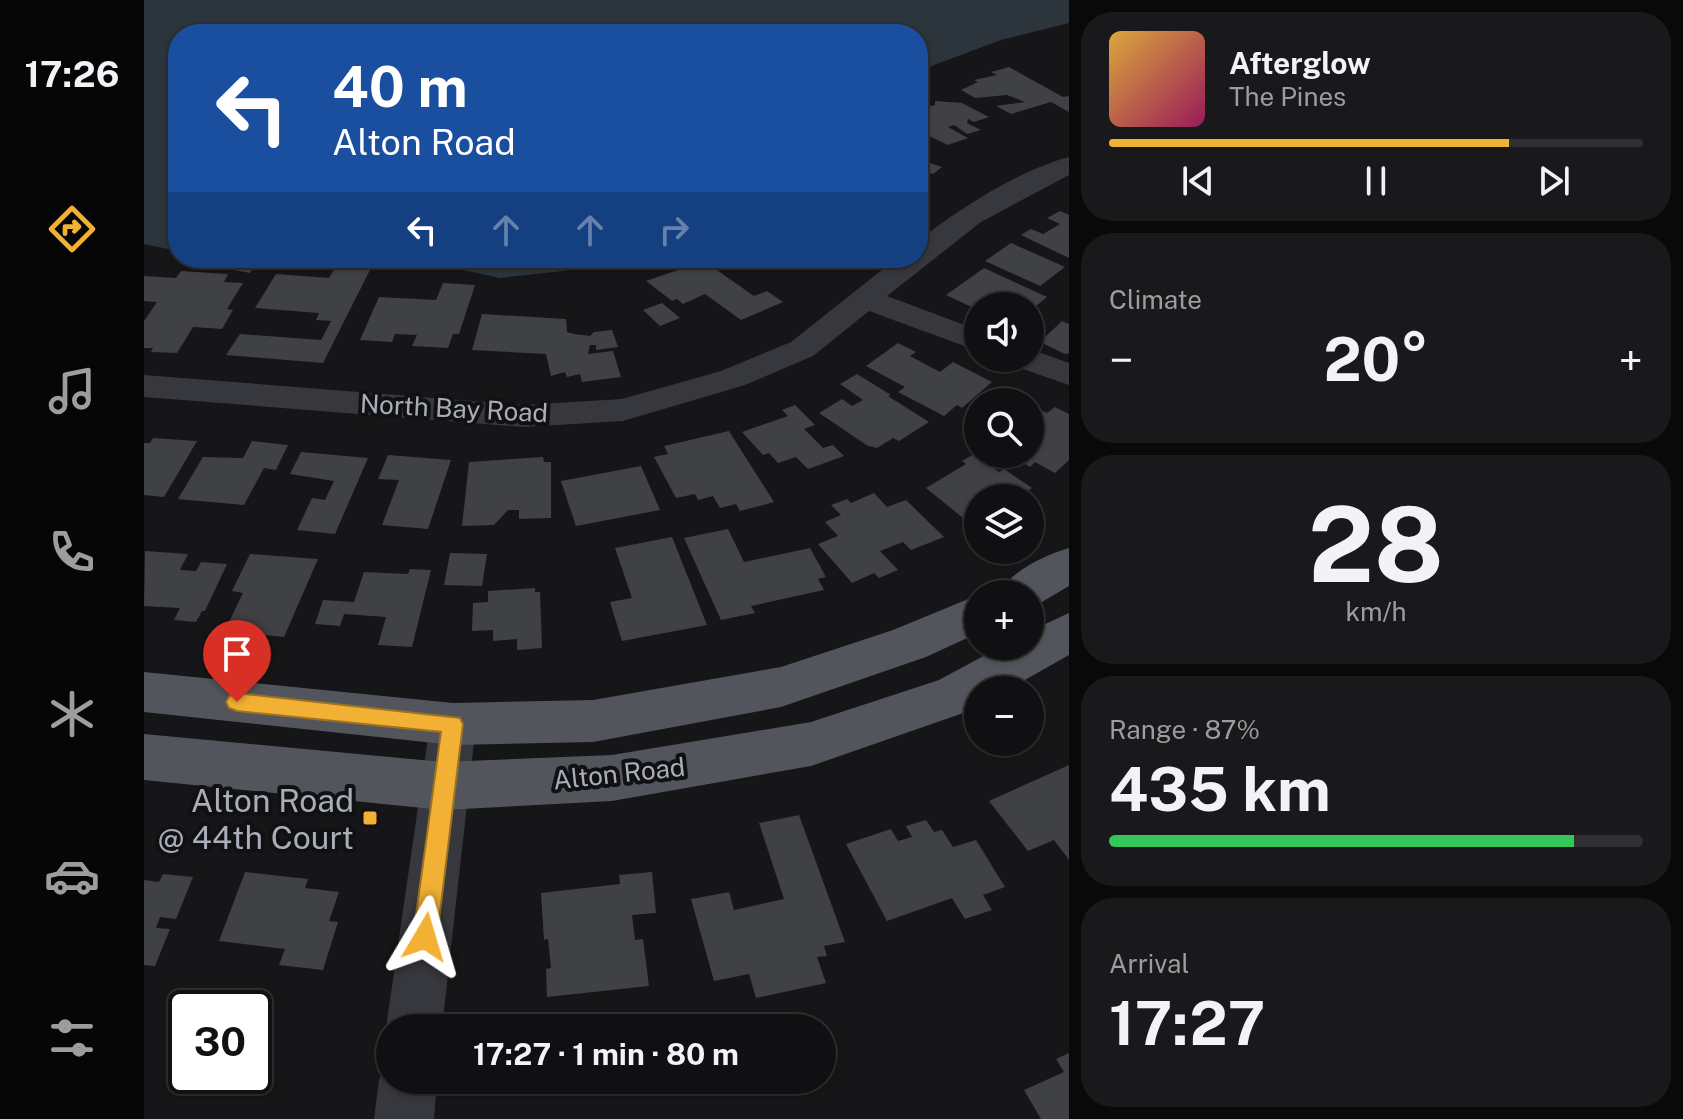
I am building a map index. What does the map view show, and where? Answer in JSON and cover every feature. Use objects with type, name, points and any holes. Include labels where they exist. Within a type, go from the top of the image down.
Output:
[{"type":"main road","points":[[1043,580],[1069,564]]},
{"type":"main road","name":"Alton Road","points":[[144,692],[453,724],[593,721],[781,687],[909,644],[964,619]]},
{"type":"main road","name":"Alton Road","points":[[144,757],[443,786],[612,778],[811,744],[955,695],[1069,632]]},
{"type":"street","name":"North Bay Road","points":[[928,247],[954,226],[1028,183],[1069,165]]},
{"type":"street","name":"North Bay Road","points":[[144,386],[524,416],[623,410],[733,378],[802,349],[903,268]]},
{"type":"street","points":[[866,299],[964,336]]},
{"type":"street","points":[[1044,366],[1069,375]]},
{"type":"street","points":[[416,1014],[453,724]]},
{"type":"street","points":[[404,1119],[407,1094]]},
{"type":"shaded area","points":[[144,0],[1069,0],[1069,23],[1001,40],[928,67],[928,24],[168,24],[168,249],[144,244]]},
{"type":"shaded area","points":[[454,268],[590,268],[500,278]]},
{"type":"building","points":[[1009,67],[1063,97],[1069,96],[1069,112],[1051,102],[1011,114],[996,106],[1025,102],[1007,95],[975,98],[961,90],[978,82],[974,80],[997,75],[991,72]]},
{"type":"building","points":[[935,101],[962,103],[989,117],[974,122],[968,119],[967,123],[981,130],[967,134],[954,125],[948,127],[968,138],[948,145],[928,136],[928,107],[935,105]]},
{"type":"building","points":[[928,162],[942,167],[933,174],[928,172]]},
{"type":"building","points":[[1060,211],[1069,215],[1069,258],[1021,235],[1031,229],[1043,234],[1060,224],[1047,218]]},
{"type":"building","points":[[1011,243],[1065,267],[1040,286],[985,261]]},
{"type":"building","points":[[235,268],[253,268],[250,273]]},
{"type":"building","points":[[335,268],[371,268],[323,363],[226,355],[240,334],[321,340],[331,321],[316,320],[319,313],[255,308],[276,274],[329,278]]},
{"type":"building","points":[[684,268],[714,268],[754,296],[767,291],[783,302],[741,320],[705,294],[683,304],[677,299],[672,301],[646,281]]},
{"type":"building","points":[[984,268],[1036,292],[964,292],[964,303],[946,295]]},
{"type":"building","points":[[181,271],[228,274],[224,282],[243,283],[227,309],[233,310],[222,329],[193,327],[177,353],[151,352],[153,348],[144,348],[144,321],[157,302],[144,301],[144,276],[176,278]]},
{"type":"building","points":[[443,283],[475,285],[459,334],[453,334],[448,348],[412,346],[417,335],[395,334],[392,342],[360,340],[379,297],[436,300]]},
{"type":"building","points":[[662,303],[680,318],[660,326],[643,310]]},
{"type":"building","points":[[482,314],[566,319],[567,332],[590,336],[594,332],[612,330],[618,347],[596,350],[596,345],[590,345],[588,354],[613,351],[621,377],[582,382],[580,374],[567,377],[565,372],[551,376],[546,354],[472,350]]},
{"type":"building","points":[[1062,321],[1069,324],[1069,353],[1044,344],[1044,338]]},
{"type":"building","points":[[898,343],[916,352],[910,356],[940,372],[953,362],[964,368],[964,372],[972,372],[992,382],[985,388],[964,388],[964,406],[957,405],[944,416],[898,392],[905,387],[866,366]]},
{"type":"building","points":[[857,374],[929,422],[899,441],[893,438],[877,448],[868,446],[819,413],[842,399],[852,406],[863,400],[840,384]]},
{"type":"building","points":[[795,405],[815,425],[804,429],[823,448],[833,445],[844,456],[808,469],[796,457],[778,463],[769,453],[763,455],[742,432],[788,416],[782,410]]},
{"type":"building","points":[[1055,407],[1069,414],[1069,460],[1055,473],[1044,467],[1044,411],[1047,413]]},
{"type":"building","points":[[729,431],[774,502],[740,511],[736,504],[720,508],[713,496],[698,500],[695,494],[676,498],[654,457],[668,454],[664,446]]},
{"type":"building","points":[[153,438],[197,441],[164,497],[144,495],[144,443],[150,443]]},
{"type":"building","points":[[252,441],[288,445],[276,470],[264,468],[244,505],[178,499],[203,457],[243,458]]},
{"type":"building","points":[[301,452],[368,458],[335,534],[297,530],[312,498],[325,500],[334,481],[290,474]]},
{"type":"building","points":[[388,455],[451,460],[428,529],[382,525],[399,480],[378,479]]},
{"type":"building","points":[[543,457],[544,462],[551,462],[551,518],[519,519],[519,510],[508,510],[494,525],[462,526],[469,462]]},
{"type":"building","points":[[964,465],[964,468],[993,468],[999,472],[1004,469],[1026,484],[964,484],[964,519],[926,488]]},
{"type":"building","points":[[641,466],[660,510],[576,526],[561,481]]},
{"type":"building","points":[[874,493],[887,507],[906,500],[944,537],[911,550],[903,542],[880,551],[898,570],[879,578],[874,573],[852,583],[818,544],[838,536],[825,522],[841,515],[831,505],[847,499],[851,503]]},
{"type":"building","points":[[728,529],[744,562],[810,548],[826,577],[818,579],[824,590],[751,606],[755,613],[721,620],[684,538]]},
{"type":"building","points":[[672,537],[707,625],[622,641],[610,602],[632,598],[615,548]]},
{"type":"building","points":[[145,551],[188,554],[180,570],[196,571],[201,562],[227,564],[205,611],[196,622],[174,620],[180,608],[144,606]]},
{"type":"building","points":[[450,553],[487,554],[482,586],[444,585]]},
{"type":"building","points":[[250,554],[318,559],[284,637],[236,632],[240,624],[229,622],[243,593],[232,591]]},
{"type":"building","points":[[410,569],[431,570],[412,647],[378,645],[386,617],[344,614],[340,626],[315,624],[323,600],[354,602],[364,572],[408,574]]},
{"type":"building","points":[[535,588],[535,592],[540,592],[542,648],[517,650],[517,639],[493,641],[493,630],[472,631],[473,603],[488,602],[488,591]]},
{"type":"building","points":[[1069,765],[1069,860],[1054,840],[1028,851],[989,801]]},
{"type":"building","points":[[799,815],[845,942],[824,946],[827,956],[817,957],[826,983],[756,998],[749,974],[714,981],[691,899],[729,892],[734,910],[784,899],[759,823]]},
{"type":"building","points":[[926,820],[934,832],[942,830],[953,847],[976,840],[1005,887],[983,895],[992,910],[965,919],[952,898],[887,921],[846,844],[891,829],[898,841],[912,837],[906,826]]},
{"type":"building","points":[[245,872],[308,879],[305,888],[339,892],[329,921],[338,922],[323,970],[279,965],[285,949],[219,941]]},
{"type":"building","points":[[652,872],[656,913],[632,915],[635,940],[643,939],[649,986],[547,997],[546,969],[551,968],[548,939],[544,940],[541,893],[620,884],[619,875]]},
{"type":"building","points":[[163,874],[193,877],[176,919],[160,917],[156,928],[170,929],[155,966],[144,965],[144,880],[159,882]]},
{"type":"building","points":[[1069,1053],[1069,1119],[1041,1119],[1024,1090],[1064,1072],[1056,1059]]},
{"type":"place","name":"Alton Road @ 44th Court","points":[[370,818]]},
{"type":"route","points":[[237,702],[453,724],[425,937]]}]
